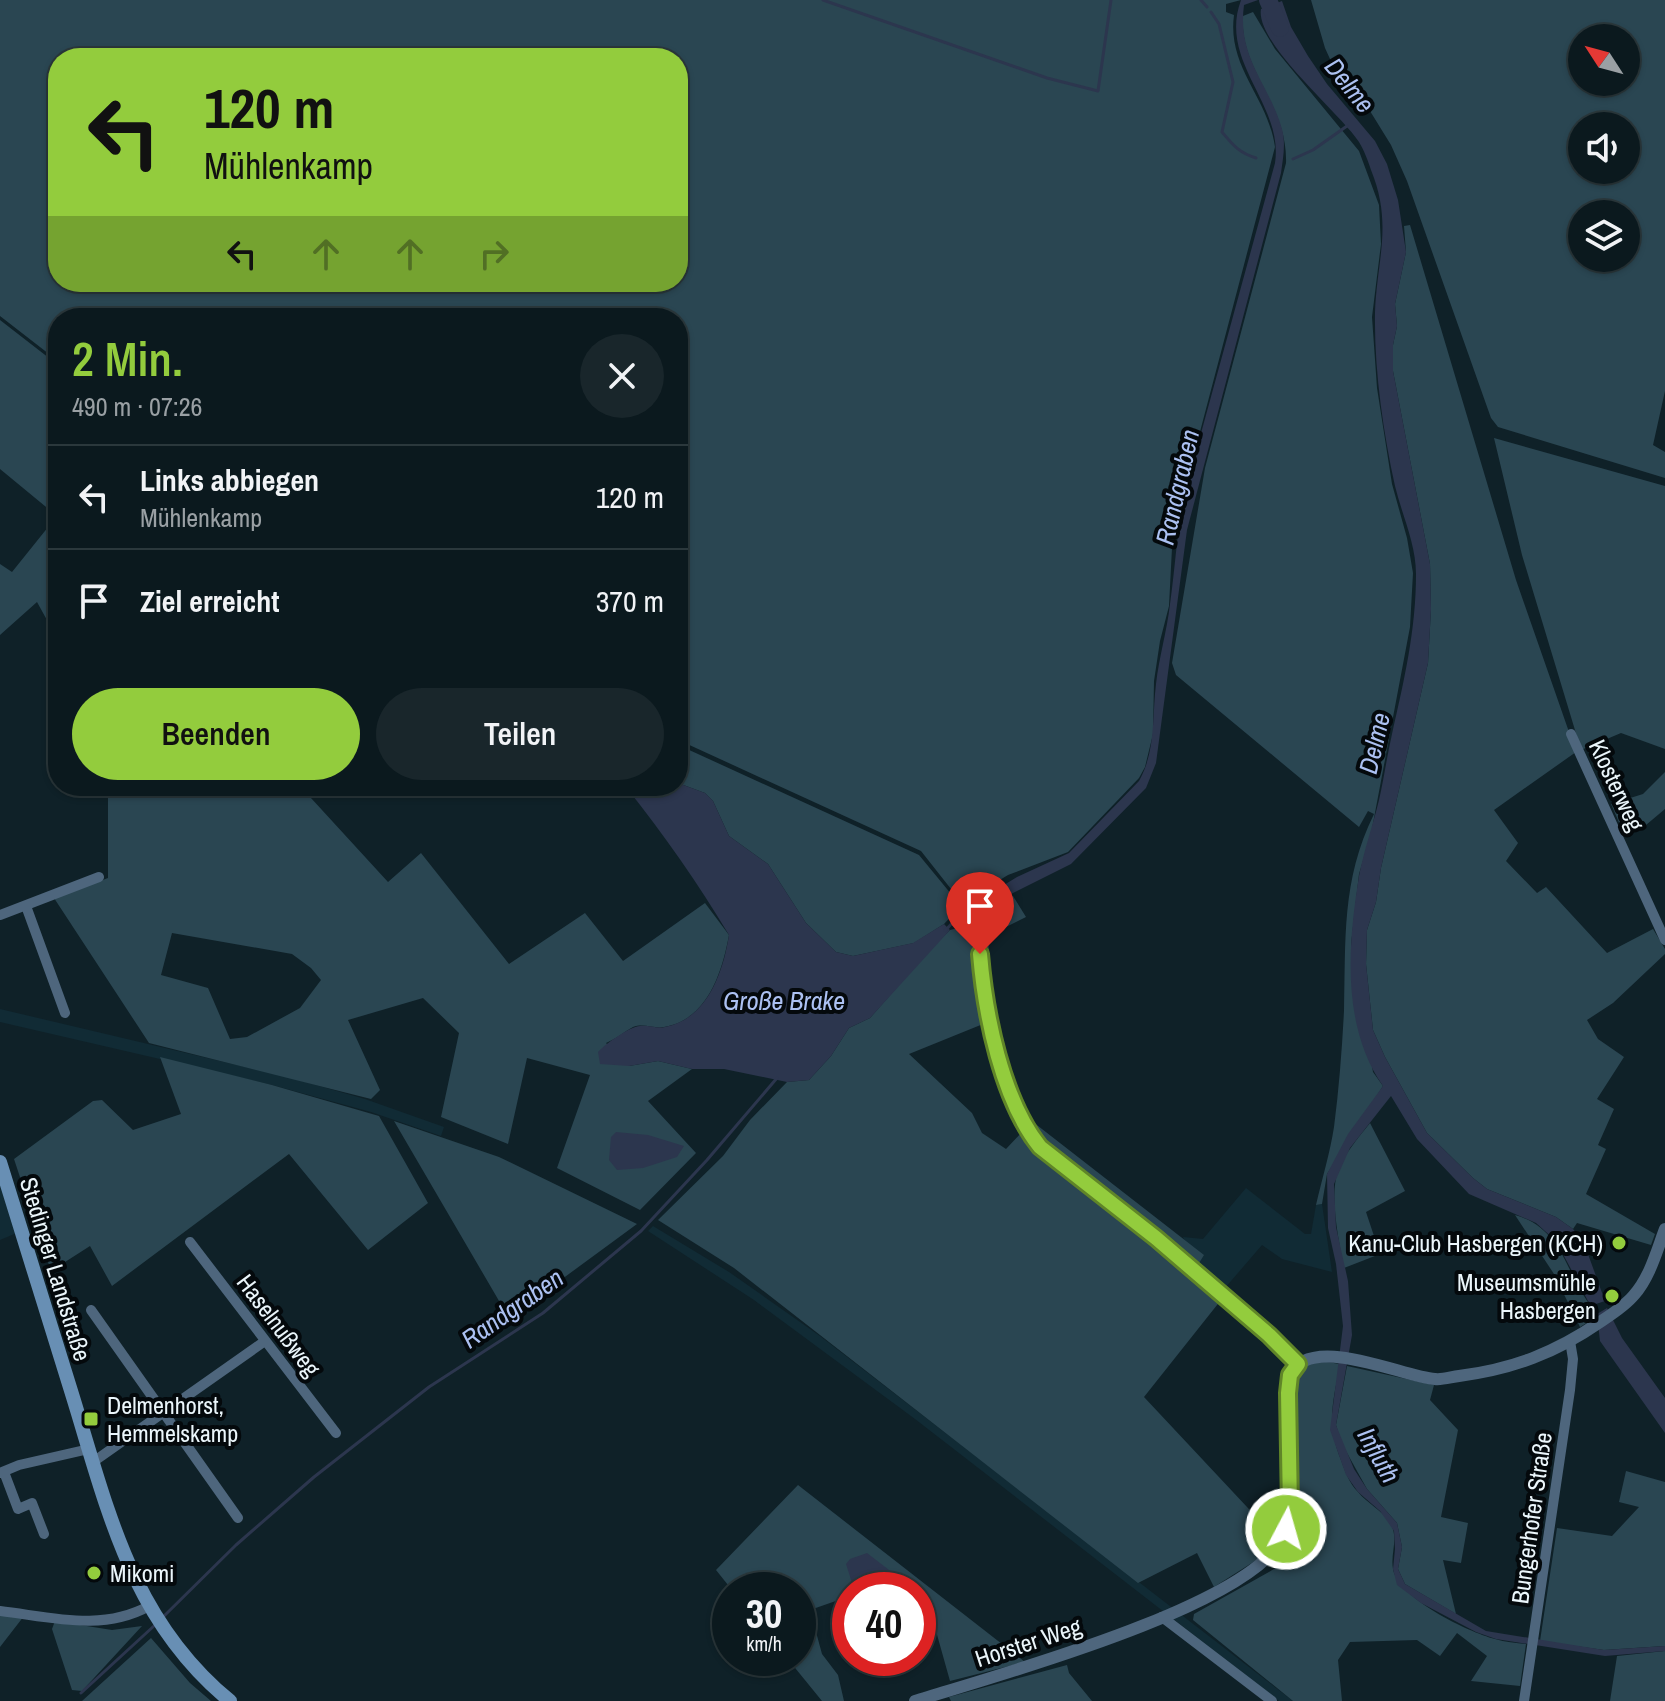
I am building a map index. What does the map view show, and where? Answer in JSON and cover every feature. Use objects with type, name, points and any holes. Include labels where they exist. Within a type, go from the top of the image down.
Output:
[{"type":"main road","name":"Stedinger Landstraße","points":[[0,1162],[124,1556],[151,1610],[185,1659],[230,1701]]},
{"type":"street","name":"Klosterweg","points":[[1571,734],[1665,940]]},
{"type":"street","points":[[0,915],[99,877]]},
{"type":"street","points":[[26,906],[65,1013]]},
{"type":"street","points":[[980,954],[982,980],[1007,1089],[1025,1129],[1040,1147],[1156,1238],[1269,1335],[1298,1364],[1304,1360],[1352,1358],[1435,1379],[1494,1371],[1552,1352],[1596,1325],[1634,1295],[1648,1272],[1665,1229]]},
{"type":"street","name":"Haselnußweg","points":[[190,1242],[336,1433]]},
{"type":"street","points":[[91,1310],[238,1518]]},
{"type":"street","points":[[44,1534],[32,1503],[18,1509],[2,1472],[91,1455],[163,1412],[265,1341]]},
{"type":"street","name":"Bungerhofer Straße","points":[[1524,1701],[1570,1390],[1573,1359],[1570,1341]]},
{"type":"street","name":"Horster Weg","points":[[915,1701],[1087,1647],[1232,1584],[1264,1563],[1276,1549],[1286,1529],[1290,1508],[1288,1393],[1290,1375],[1298,1364]]},
{"type":"street","points":[[0,1611],[103,1622],[151,1610]]},
{"type":"street","points":[[1157,1619],[1272,1701]]},
{"type":"shaded area","points":[[0,0],[1241,0],[1226,4],[1226,12],[1234,15],[1236,51],[1265,113],[1275,147],[1182,500],[1172,548],[1169,606],[1154,681],[1153,734],[1145,767],[1139,778],[1068,852],[1008,875],[962,903],[921,851],[688,744],[688,308],[48,308],[48,353],[0,316]]},
{"type":"shaded area","points":[[1311,0],[1665,0],[1665,391],[1653,445],[1665,452],[1665,478],[1498,427],[1491,418],[1407,181],[1391,145],[1370,111],[1335,70]]},
{"type":"shaded area","points":[[1253,12],[1275,49],[1359,151],[1379,205],[1381,244],[1372,317],[1377,388],[1392,484],[1413,573],[1410,627],[1371,834],[1359,874],[1351,944],[1373,1072],[1383,1086],[1327,1174],[1322,1204],[1316,1205],[1332,1137],[1337,1098],[1347,911],[1356,863],[1374,814],[1368,811],[1359,827],[1176,675],[1172,663],[1205,468],[1286,163],[1280,123],[1248,54],[1243,16]]},
{"type":"shaded area","points":[[1410,225],[1516,580],[1576,752],[1494,810],[1518,843],[1506,861],[1537,893],[1546,887],[1607,953],[1653,929],[1665,949],[1665,954],[1613,1003],[1587,1020],[1598,1039],[1624,1057],[1597,1099],[1614,1109],[1598,1145],[1606,1149],[1586,1194],[1655,1234],[1651,1245],[1577,1223],[1573,1229],[1556,1217],[1487,1189],[1427,1133],[1373,1030],[1366,964],[1367,930],[1376,902],[1428,663],[1431,609],[1430,564],[1393,371],[1397,326],[1395,304],[1406,252],[1404,226]]},
{"type":"shaded area","points":[[0,320],[48,357],[48,509],[0,469]]},
{"type":"shaded area","points":[[1494,438],[1665,486],[1665,749],[1621,733],[1581,750],[1522,555]]},
{"type":"shaded area","points":[[48,527],[48,622],[37,602],[0,635],[0,564],[12,572]]},
{"type":"shaded area","points":[[688,749],[919,855],[961,906],[944,924],[914,943],[853,956],[836,952],[806,923],[768,864],[729,836],[713,801],[705,793],[688,787]]},
{"type":"shaded area","points":[[1665,772],[1665,809],[1646,825],[1624,834],[1611,804],[1643,794]]},
{"type":"shaded area","points":[[108,796],[309,796],[388,882],[421,853],[509,964],[585,913],[623,961],[705,903],[729,935],[717,979],[702,1005],[679,1023],[633,1027],[606,1043],[629,1066],[658,1061],[692,1069],[648,1101],[696,1153],[640,1210],[557,1168],[590,1075],[527,1058],[508,1144],[441,1117],[459,1033],[423,998],[348,1020],[380,1090],[371,1099],[149,1043],[54,898],[108,878]],"holes":[[[172,933],[292,954],[321,980],[300,1008],[247,1037],[230,1039],[208,988],[161,975]]]},
{"type":"shaded area","points":[[1013,896],[1026,917],[988,936],[989,953],[970,913],[992,898],[995,902]]},
{"type":"shaded area","points":[[962,927],[976,953],[988,1022],[909,1054],[972,1113],[982,1133],[1006,1149],[1022,1132],[1221,1300],[1144,1397],[1277,1539],[1269,1552],[1214,1587],[1197,1553],[1138,1583],[734,1268],[658,1220],[723,1156],[750,1120],[787,1082],[809,1080],[831,1056],[849,1028],[870,1018],[950,930]]},
{"type":"shaded area","points":[[0,1009],[288,1077],[365,1099],[444,1127],[441,1136],[371,1112],[272,1085],[0,1022]]},
{"type":"shaded area","points":[[160,1057],[379,1116],[428,1203],[368,1250],[289,1154],[112,1286],[90,1246],[51,1271],[14,1159],[93,1101],[102,1100],[133,1130],[181,1114]]},
{"type":"shaded area","points":[[1024,1115],[1204,1255],[1196,1268],[1046,1149],[1033,1135]]},
{"type":"shaded area","points":[[394,1121],[499,1157],[637,1224],[509,1318]]},
{"type":"shaded area","points":[[1370,1123],[1405,1191],[1366,1212],[1380,1254],[1344,1268],[1336,1219],[1335,1181],[1344,1158]]},
{"type":"shaded area","points":[[0,1178],[19,1232],[0,1240]]},
{"type":"shaded area","points":[[1246,1188],[1305,1234],[1311,1234],[1316,1205],[1322,1204],[1332,1272],[1282,1259],[1262,1245],[1225,1288],[1196,1268],[1183,1237],[1203,1239]]},
{"type":"shaded area","points":[[1515,1215],[1538,1226],[1554,1242],[1596,1317],[1580,1327],[1554,1274]]},
{"type":"shaded area","points":[[653,1226],[729,1272],[820,1336],[1293,1701],[1279,1701],[915,1419],[754,1300],[648,1231]]},
{"type":"shaded area","points":[[1327,1362],[1340,1364],[1332,1412],[1336,1447],[1352,1485],[1392,1527],[1393,1569],[1398,1580],[1420,1602],[1468,1629],[1495,1639],[1526,1644],[1520,1686],[1471,1681],[1487,1656],[1457,1633],[1440,1656],[1417,1640],[1350,1642],[1338,1660],[1342,1701],[1293,1701],[1193,1620],[1194,1614],[1290,1560],[1281,1551],[1289,1532],[1297,1490],[1296,1378],[1304,1367]]},
{"type":"shaded area","points":[[1347,1366],[1434,1385],[1430,1400],[1458,1430],[1441,1517],[1468,1523],[1461,1563],[1443,1560],[1456,1614],[1405,1584],[1398,1569],[1402,1547],[1397,1523],[1367,1489],[1342,1444],[1336,1425]]},
{"type":"shaded area","points":[[1626,1471],[1665,1482],[1665,1646],[1604,1650],[1540,1641],[1557,1528],[1612,1536],[1639,1507],[1619,1502]]},
{"type":"shaded area","points":[[798,1485],[910,1572],[832,1572],[832,1602],[816,1608],[816,1572],[716,1570]]},
{"type":"shaded area","points":[[936,1593],[1025,1662],[950,1681],[936,1631]]},
{"type":"shaded area","points":[[0,1614],[24,1616],[0,1647]]},
{"type":"shaded area","points":[[55,1621],[112,1630],[142,1626],[82,1691],[72,1690],[52,1629]]},
{"type":"shaded area","points":[[816,1632],[822,1654],[832,1667],[832,1676],[838,1676],[844,1701],[822,1701],[802,1676],[816,1676]]},
{"type":"shaded area","points":[[151,1638],[190,1683],[211,1701],[82,1701]]},
{"type":"shaded area","points":[[1665,1651],[1665,1701],[1610,1701],[1617,1656]]},
{"type":"shaded area","points":[[1067,1665],[1069,1673],[1092,1701],[951,1701],[949,1697]]},
{"type":"water","points":[[1241,0],[1258,0],[1244,5],[1245,40],[1282,129],[1283,156],[1187,530],[1156,763],[1146,788],[1071,864],[995,902],[992,898],[976,907],[973,904],[1017,877],[1069,853],[1139,781],[1148,758],[1183,499],[1275,163],[1275,142],[1270,121],[1238,43],[1236,22]]},
{"type":"water","points":[[1282,1],[1291,27],[1308,56],[1327,84],[1375,141],[1387,164],[1398,200],[1406,252],[1395,304],[1397,326],[1393,371],[1430,564],[1431,609],[1428,663],[1376,902],[1367,930],[1366,964],[1373,1030],[1427,1133],[1487,1189],[1556,1217],[1573,1229],[1584,1243],[1605,1301],[1593,1305],[1588,1301],[1556,1241],[1536,1223],[1469,1194],[1417,1139],[1391,1096],[1350,1148],[1334,1184],[1336,1227],[1348,1281],[1352,1335],[1336,1425],[1354,1469],[1397,1523],[1402,1547],[1398,1569],[1405,1584],[1486,1631],[1604,1650],[1665,1646],[1665,1651],[1605,1656],[1496,1639],[1421,1603],[1397,1585],[1393,1569],[1394,1531],[1346,1475],[1330,1430],[1343,1326],[1336,1264],[1328,1228],[1327,1174],[1348,1134],[1383,1086],[1369,1063],[1354,1011],[1352,929],[1359,876],[1379,800],[1408,655],[1416,574],[1411,541],[1391,465],[1378,378],[1375,312],[1382,225],[1378,189],[1359,142],[1271,40],[1261,9]]},
{"type":"water","name":"Große Brake","points":[[688,787],[705,793],[713,801],[729,836],[768,864],[806,923],[836,952],[853,956],[913,943],[944,924],[950,930],[870,1018],[849,1028],[831,1056],[809,1080],[787,1082],[724,1069],[692,1069],[658,1061],[629,1066],[600,1064],[598,1052],[635,1027],[665,1027],[692,1015],[717,979],[729,935],[633,796],[688,796]]},
{"type":"water","points":[[616,1132],[648,1135],[684,1146],[677,1157],[643,1168],[617,1170],[609,1160],[611,1137]]},
{"type":"water","points":[[1607,1308],[1622,1338],[1665,1398],[1665,1433],[1600,1341],[1597,1314]]},
{"type":"water","points":[[867,1553],[892,1572],[849,1572],[846,1564],[850,1559]]},
{"type":"waterway","points":[[823,0],[1047,78],[1098,91],[1111,0]]},
{"type":"waterway","points":[[1201,0],[1207,7]]},
{"type":"waterway","name":"Delme","points":[[1268,0],[1280,28]]},
{"type":"waterway","points":[[1211,12],[1219,24],[1233,82],[1222,132],[1233,145],[1256,158]]},
{"type":"waterway","points":[[1293,159],[1313,150],[1347,126]]},
{"type":"waterway","name":"Randgraben","points":[[945,931],[953,922]]},
{"type":"waterway","name":"Randgraben","points":[[163,1617],[236,1545],[314,1477],[429,1387],[543,1313],[641,1231],[777,1078]]},
{"type":"waterway","name":"Randgraben","points":[[81,1693],[155,1625]]},
{"type":"place","name":"Kanu-Club Hasbergen (KCH)","points":[[1619,1243]]},
{"type":"place","name":"Museumsmühle Hasbergen","points":[[1612,1296]]},
{"type":"place","name":"Delmenhorst, Hemmelskamp","points":[[91,1419]]},
{"type":"place","name":"Mikomi","points":[[94,1573]]},
{"type":"route","points":[[980,954],[982,980],[1007,1089],[1025,1129],[1040,1147],[1156,1238],[1269,1335],[1298,1364],[1290,1375],[1288,1393],[1290,1508],[1286,1529]]},
{"type":"water label","name":"Influth","points":[[1379,1455]]}]
